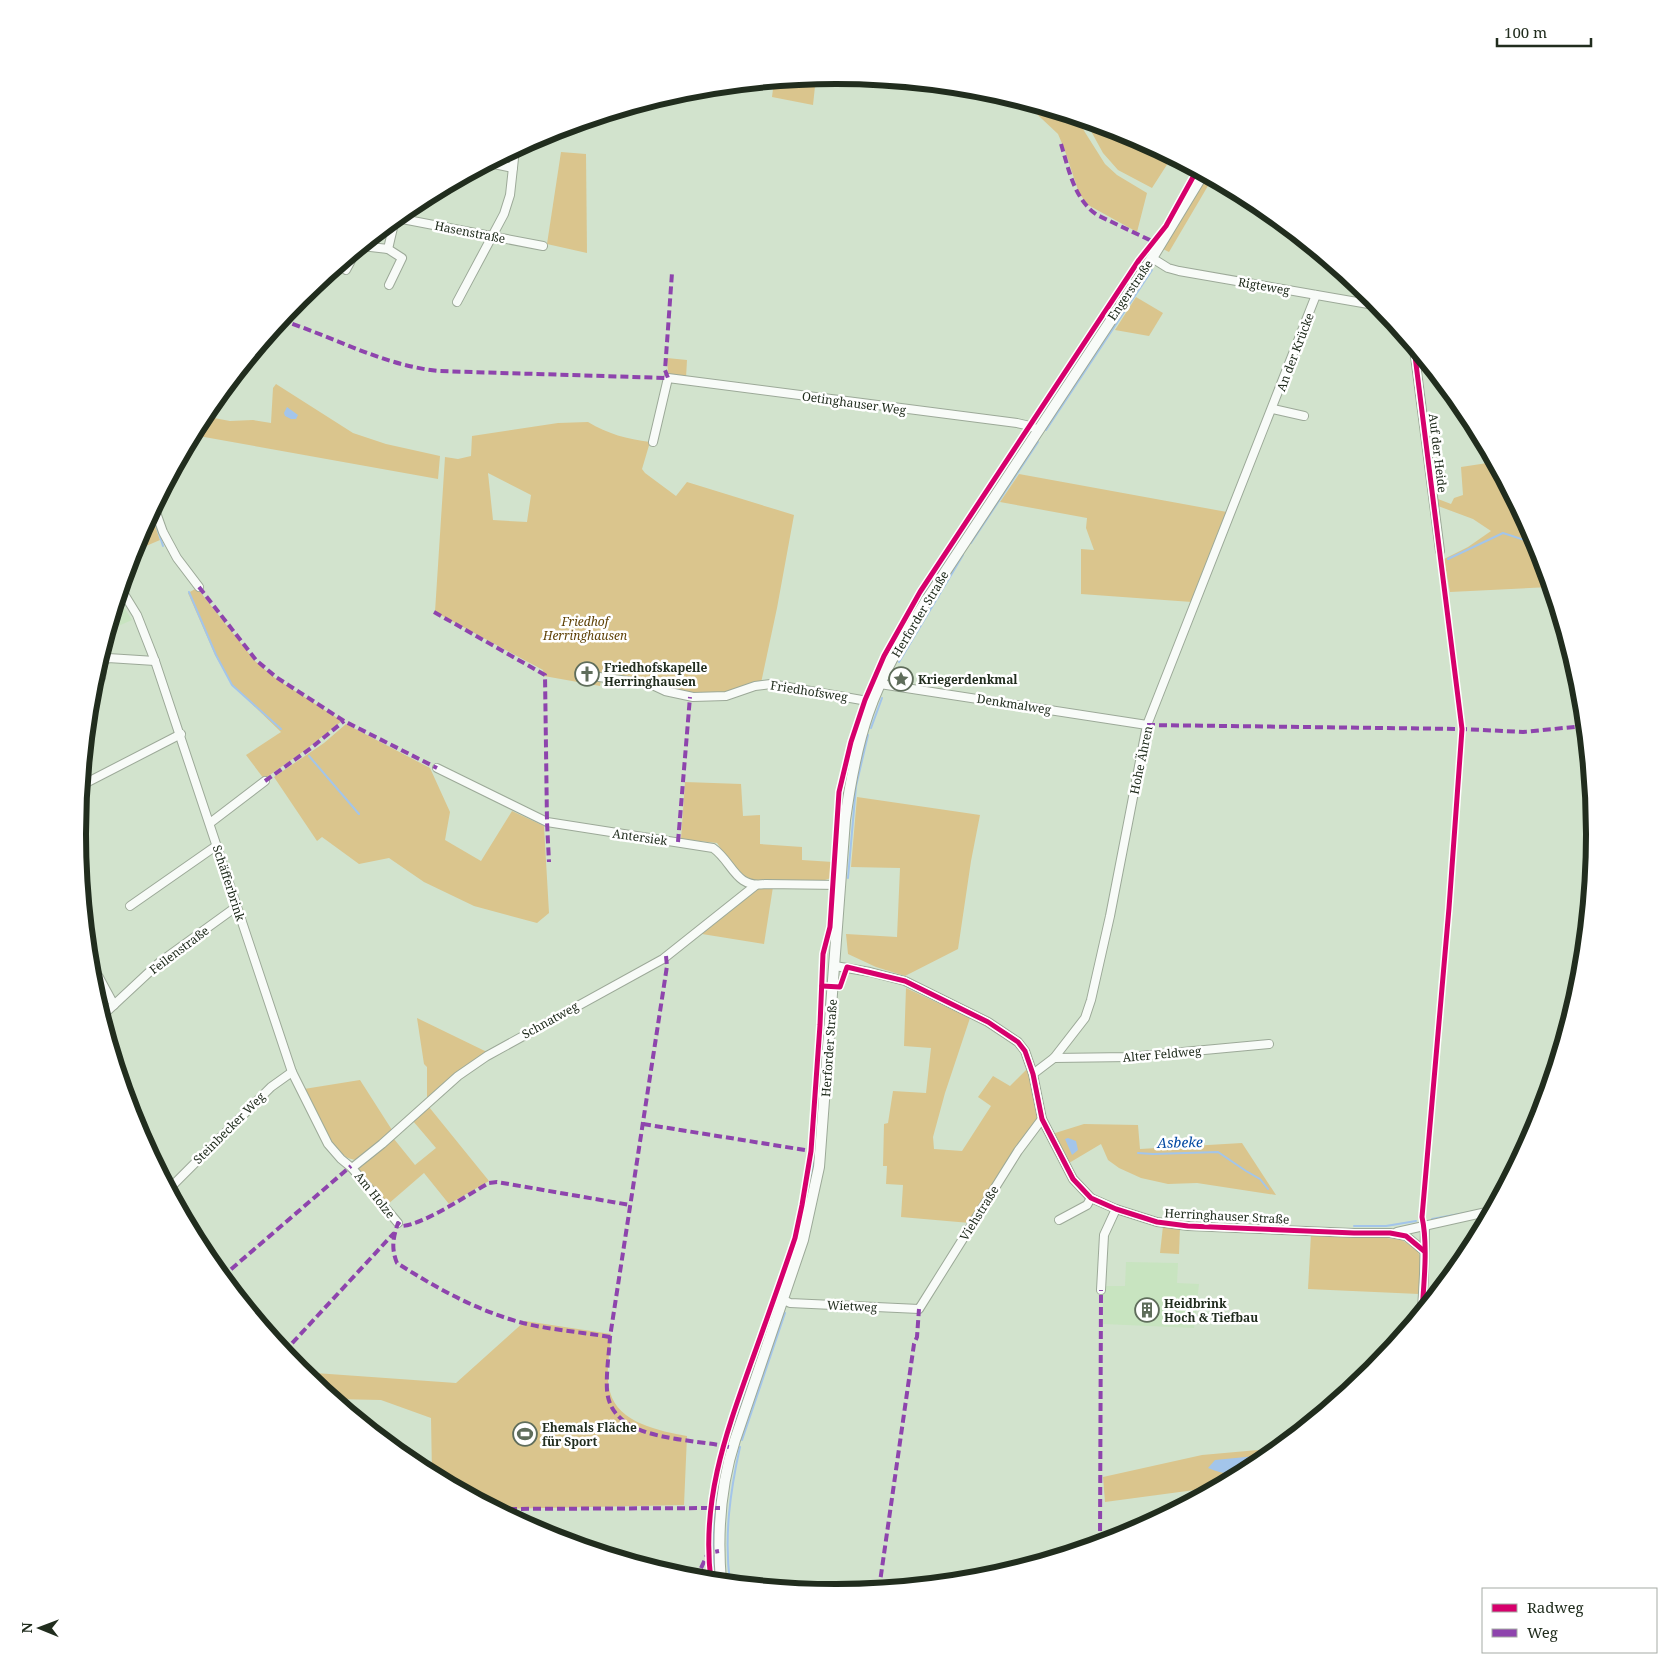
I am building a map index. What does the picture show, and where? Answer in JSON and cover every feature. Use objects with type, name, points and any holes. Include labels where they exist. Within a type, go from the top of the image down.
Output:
[{"type":"main road","name":"Engerstraße","points":[[1104,330],[1152,258],[1200,178]]},
{"type":"main road","name":"Herforder Straße","points":[[721,1575],[720,1508],[727,1468],[734,1440],[784,1300],[803,1240],[819,1168],[845,820],[852,772],[859,744],[880,684],[896,652],[928,598],[1104,330]]},
{"type":"street","points":[[457,302],[504,214],[510,195],[514,156]]},
{"type":"street","points":[[497,165],[513,168]]},
{"type":"street","name":"Hasenstraße","points":[[405,220],[543,246]]},
{"type":"street","points":[[388,249],[393,229]]},
{"type":"street","points":[[369,247],[388,249],[402,258],[389,285]]},
{"type":"street","name":"Rigteweg","points":[[1152,258],[1168,268],[1179,271],[1368,304]]},
{"type":"street","points":[[346,270],[350,263]]},
{"type":"street","name":"An der Krücke","points":[[1260,442],[1316,296]]},
{"type":"street","name":"Auf der Heide","points":[[1418,361],[1440,551]]},
{"type":"street","name":"Oetinghauser Weg","points":[[653,442],[668,381],[1018,424],[1030,426],[1038,430]]},
{"type":"street","points":[[1273,409],[1304,416]]},
{"type":"street","name":"Hohe Ähren","points":[[1033,1074],[1054,1058],[1085,1018],[1091,1000],[1115,893],[1147,725],[1260,442]]},
{"type":"street","points":[[157,515],[163,532],[177,558],[199,587]]},
{"type":"street","name":"Schäfferbrink","points":[[125,595],[138,614],[181,734],[236,907],[292,1072],[328,1144],[352,1168]]},
{"type":"street","points":[[107,659],[155,661]]},
{"type":"street","name":"Friedhofsweg","points":[[599,677],[650,684],[665,691],[693,697],[726,696],[755,686],[771,684],[873,702]]},
{"type":"street","name":"Denkmalweg","points":[[880,684],[1147,725]]},
{"type":"street","points":[[87,782],[181,734]]},
{"type":"street","name":"Antersiek","points":[[437,768],[546,822],[713,848],[720,853],[742,880],[756,885]]},
{"type":"street","points":[[210,823],[265,781]]},
{"type":"street","points":[[130,906],[216,846]]},
{"type":"street","points":[[756,885],[840,885]]},
{"type":"street","name":"Schnatweg","points":[[352,1168],[382,1144],[458,1076],[487,1056],[663,958],[756,885]]},
{"type":"street","name":"Feilenstraße","points":[[107,1011],[160,962],[236,907]]},
{"type":"street","name":"Herringhauser Straße","points":[[835,966],[905,981],[988,1022],[1018,1042],[1025,1051],[1033,1074],[1042,1119],[1073,1179],[1091,1198],[1116,1209],[1157,1222],[1188,1226],[1354,1233],[1390,1233],[1484,1213]]},
{"type":"street","points":[[100,978],[114,1004]]},
{"type":"street","name":"Alter Feldweg","points":[[1054,1058],[1129,1057],[1269,1044]]},
{"type":"street","name":"Steinbecker Weg","points":[[173,1184],[270,1087],[292,1072]]},
{"type":"street","name":"Viehstraße","points":[[920,1309],[1018,1151],[1042,1119]]},
{"type":"street","name":"Am Holze","points":[[352,1168],[398,1223]]},
{"type":"street","points":[[1059,1220],[1087,1205],[1091,1198]]},
{"type":"street","points":[[1101,1290],[1104,1235],[1116,1209]]},
{"type":"street","points":[[1422,1302],[1424,1227]]},
{"type":"street","name":"Herringhauser Straße","points":[[1390,1233],[1406,1236],[1424,1251]]},
{"type":"street","name":"Wietweg","points":[[784,1300],[790,1302],[920,1309]]},
{"type":"shaded area","points":[[122,605],[132,620],[115,627]]},
{"type":"shaded area","points":[[1126,1262],[1178,1263],[1177,1283],[1199,1284],[1194,1328],[1103,1324],[1103,1286],[1125,1286]]},
{"type":"green space","points":[[815,84],[813,105],[772,97],[773,86]]},
{"type":"green space","points":[[1032,110],[1081,126],[1105,164],[1117,175],[1147,193],[1137,232],[1088,205],[1079,193],[1058,134]]},
{"type":"green space","points":[[1090,129],[1123,141],[1168,163],[1152,188],[1118,170],[1103,153]]},
{"type":"green space","points":[[561,152],[586,154],[587,253],[547,244]]},
{"type":"green space","points":[[1205,181],[1210,183],[1169,252],[1163,249]]},
{"type":"green space","points":[[1136,297],[1163,313],[1149,336],[1115,330]]},
{"type":"green space","points":[[667,358],[687,360],[686,378],[670,376]]},
{"type":"green space","points":[[276,384],[353,433],[386,444],[440,456],[438,479],[200,436],[212,418],[230,421],[253,420],[271,423],[273,388]]},
{"type":"green space","name":"Friedhof Herringhausen","points":[[588,422],[618,435],[650,442],[642,469],[676,496],[687,482],[794,515],[761,683],[727,694],[694,695],[663,688],[663,683],[602,674],[600,686],[544,676],[543,670],[435,612],[445,457],[458,459],[471,456],[472,436],[558,423]],"holes":[[[488,473],[531,495],[527,522],[493,520]]]},
{"type":"green space","points":[[1488,463],[1509,502],[1544,587],[1450,592],[1444,559],[1468,547],[1491,531],[1473,519],[1438,506],[1438,499],[1451,504],[1454,498],[1463,495],[1461,467]]},
{"type":"green space","points":[[1019,474],[1227,512],[1192,602],[1081,594],[1081,549],[1094,550],[1086,528],[1087,518],[1000,502]]},
{"type":"green space","points":[[154,522],[160,540],[143,547]]},
{"type":"green space","points":[[197,588],[255,661],[275,678],[342,721],[264,779],[246,755],[281,732],[232,685],[215,655],[188,593]]},
{"type":"green space","points":[[346,724],[430,768],[450,812],[445,840],[481,861],[512,811],[544,826],[549,913],[537,923],[474,906],[424,882],[389,858],[359,864],[322,837],[317,841],[274,777],[324,743]]},
{"type":"green space","points":[[685,782],[741,784],[743,816],[760,815],[760,844],[802,847],[802,860],[833,862],[831,878],[822,881],[749,880],[735,868],[717,843],[681,839]]},
{"type":"green space","points":[[857,797],[980,815],[958,949],[905,976],[876,967],[848,954],[846,934],[897,937],[900,868],[851,867]]},
{"type":"green space","points":[[773,887],[764,944],[702,934],[758,889]]},
{"type":"green space","points":[[906,988],[970,1018],[945,1093],[933,1137],[934,1149],[962,1151],[991,1106],[978,1097],[993,1076],[1010,1086],[1028,1068],[1038,1113],[1036,1125],[970,1223],[901,1217],[903,1185],[886,1184],[887,1166],[883,1166],[884,1124],[888,1123],[893,1091],[926,1093],[931,1048],[904,1046]]},
{"type":"green space","points":[[417,1018],[487,1052],[456,1073],[427,1098],[427,1067],[424,1064]]},
{"type":"green space","points":[[360,1080],[392,1130],[356,1160],[346,1157],[327,1135],[304,1089]]},
{"type":"green space","points":[[429,1107],[489,1181],[449,1204],[424,1173],[387,1205],[358,1169],[394,1139],[415,1165],[436,1148],[413,1121]]},
{"type":"green space","points":[[1084,1124],[1138,1125],[1140,1149],[1242,1143],[1276,1195],[1197,1183],[1168,1184],[1141,1178],[1119,1168],[1108,1160],[1101,1144],[1069,1163],[1052,1134]]},
{"type":"green space","points":[[1163,1226],[1180,1227],[1179,1254],[1160,1253]]},
{"type":"green space","points":[[1311,1234],[1402,1240],[1417,1250],[1421,1258],[1419,1294],[1308,1289]]},
{"type":"green space","points":[[525,1321],[611,1334],[608,1378],[614,1403],[641,1424],[687,1436],[684,1505],[508,1509],[432,1466],[431,1418],[381,1400],[342,1399],[314,1373],[456,1383]]},
{"type":"green space","points":[[1265,1449],[1202,1489],[1105,1502],[1103,1477],[1202,1455]]},
{"type":"water","points":[[287,407],[298,415],[296,419],[285,416],[284,413]]},
{"type":"water","points":[[1068,1138],[1076,1141],[1078,1150],[1072,1155],[1065,1139]]},
{"type":"water","points":[[1256,1456],[1228,1473],[1208,1468],[1215,1460]]},
{"type":"waterway","points":[[1099,326],[1149,251]]},
{"type":"waterway","points":[[1046,430],[1152,270]]},
{"type":"waterway","points":[[1038,419],[1093,336]]},
{"type":"waterway","points":[[977,511],[1028,433]]},
{"type":"waterway","points":[[971,543],[1038,442]]},
{"type":"waterway","points":[[925,592],[973,517]]},
{"type":"waterway","points":[[155,521],[163,546]]},
{"type":"waterway","points":[[1448,559],[1503,533],[1526,540]]},
{"type":"waterway","points":[[899,662],[963,555]]},
{"type":"waterway","points":[[189,592],[216,655],[232,685],[281,729]]},
{"type":"waterway","points":[[876,680],[921,597]]},
{"type":"waterway","points":[[871,693],[874,685]]},
{"type":"waterway","points":[[871,728],[882,698]]},
{"type":"waterway","points":[[854,739],[859,726]]},
{"type":"waterway","points":[[848,878],[856,786],[868,735]]},
{"type":"waterway","points":[[843,786],[852,746]]},
{"type":"waterway","points":[[309,756],[359,814]]},
{"type":"waterway","points":[[838,825],[841,798]]},
{"type":"waterway","points":[[820,1091],[821,1068]]},
{"type":"waterway","name":"Asbeke","points":[[1138,1153],[1218,1152],[1260,1179],[1268,1189]]},
{"type":"waterway","points":[[806,1202],[814,1161]]},
{"type":"waterway","name":"Asbeke","points":[[1481,1210],[1487,1208]]},
{"type":"waterway","name":"Asbeke","points":[[1432,1219],[1476,1211]]},
{"type":"waterway","name":"Asbeke","points":[[1354,1226],[1386,1226],[1416,1221]]},
{"type":"waterway","points":[[793,1253],[802,1222]]},
{"type":"waterway","points":[[742,1440],[785,1313]]},
{"type":"waterway","points":[[756,1360],[768,1328]]},
{"type":"waterway","points":[[728,1441],[753,1369]]},
{"type":"waterway","points":[[729,1577],[729,1514],[740,1447]]},
{"type":"waterway","points":[[715,1503],[725,1454]]},
{"type":"waterway","points":[[713,1549],[714,1514]]},
{"type":"waterway","points":[[713,1556],[714,1574]]},
{"type":"marked path","points":[[1061,144],[1073,183],[1089,208],[1097,215],[1156,243]]},
{"type":"marked path","points":[[287,322],[358,350],[417,368],[438,371],[668,378],[665,370],[672,273]]},
{"type":"marked path","points":[[199,587],[256,660],[276,677],[344,721],[437,768]]},
{"type":"marked path","points":[[434,612],[545,675],[549,862]]},
{"type":"marked path","points":[[678,842],[690,697]]},
{"type":"marked path","points":[[265,781],[311,748],[344,721]]},
{"type":"marked path","points":[[1147,725],[1462,729],[1523,732],[1578,727]]},
{"type":"marked path","points":[[666,956],[667,966],[610,1337],[607,1390],[612,1408],[623,1420],[638,1429],[657,1435],[732,1448]]},
{"type":"marked path","points":[[643,1124],[811,1151]]},
{"type":"marked path","points":[[227,1272],[351,1166]]},
{"type":"marked path","points":[[610,1337],[523,1323],[474,1305],[442,1290],[397,1263],[393,1248],[394,1238],[398,1223],[402,1226],[422,1220],[489,1183],[497,1182],[630,1205]]},
{"type":"marked path","points":[[289,1347],[394,1233]]},
{"type":"marked path","points":[[1100,1535],[1101,1290]]},
{"type":"marked path","points":[[880,1583],[914,1344],[917,1337],[919,1309]]},
{"type":"marked path","points":[[508,1509],[720,1508]]},
{"type":"marked path","points":[[699,1572],[708,1553],[719,1551]]},
{"type":"cycle path","points":[[710,1573],[709,1524],[712,1497],[724,1443],[795,1238],[802,1205],[811,1151],[823,954],[830,927],[839,792],[851,742],[865,700],[884,656],[920,592],[1139,260],[1166,226],[1194,175]]},
{"type":"cycle path","points":[[1415,358],[1462,729],[1449,908],[1422,1217],[1425,1251],[1423,1301]]},
{"type":"cycle path","points":[[822,986],[840,987],[847,967],[905,981],[988,1022],[1018,1042],[1025,1051],[1033,1074],[1042,1119],[1073,1179],[1091,1198],[1116,1209],[1157,1222],[1188,1226],[1390,1233],[1406,1236],[1424,1251]]},
{"type":"place","name":"Friedhofskapelle Herringhausen","points":[[587,674]]},
{"type":"place","name":"Kriegerdenkmal","points":[[901,679]]},
{"type":"place","name":"Heidbrink Hoch & Tiefbau","points":[[1147,1310]]},
{"type":"place","name":"Ehemals Fläche für Sport","points":[[525,1434]]}]
